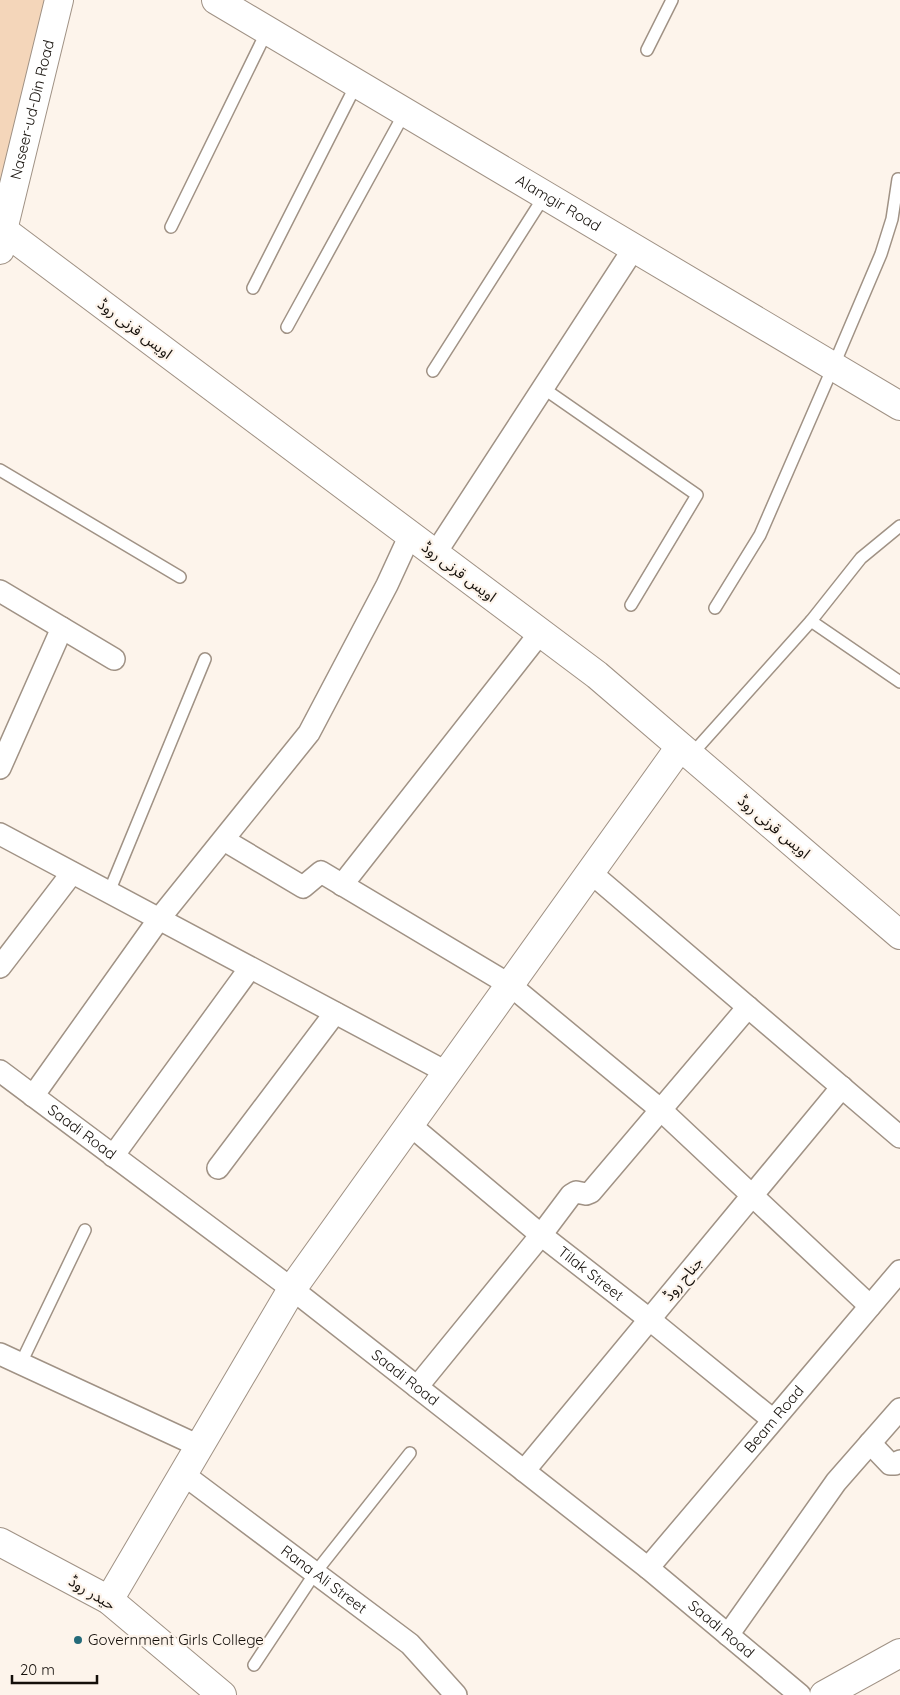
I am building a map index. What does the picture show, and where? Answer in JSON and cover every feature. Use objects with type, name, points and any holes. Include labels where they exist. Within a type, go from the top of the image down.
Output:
[{"type":"street","name":"Naseer-ud-Din Road","points":[[1,240],[59,0]]},
{"type":"street","name":"Alamgir Road","points":[[216,0],[900,406]]},
{"type":"street","name":"اویس قرنی روڈ","points":[[1,240],[410,535],[597,675],[900,935]]},
{"type":"street","points":[[435,554],[634,248]]},
{"type":"street","points":[[33,1096],[159,919],[309,733],[387,585],[410,535]]},
{"type":"street","points":[[0,591],[114,659]]},
{"type":"street","points":[[0,768],[62,628]]},
{"type":"street","points":[[342,885],[540,633]]},
{"type":"street","points":[[109,1600],[292,1290],[590,872],[685,751]]},
{"type":"street","points":[[0,834],[448,1073]]},
{"type":"street","points":[[224,840],[303,888],[321,872],[510,985],[661,1110],[870,1306]]},
{"type":"street","points":[[590,872],[900,1137]]},
{"type":"street","points":[[0,967],[72,873]]},
{"type":"street","points":[[113,1156],[250,968]]},
{"type":"street","points":[[417,1387],[541,1235],[571,1195],[576,1192],[586,1194],[591,1192],[748,1008]]},
{"type":"street","points":[[218,1168],[335,1013]]},
{"type":"street","name":"Saadi Road","points":[[0,1071],[292,1290],[417,1387],[648,1568],[800,1695]]},
{"type":"street","name":"جناح روڈ","points":[[524,1471],[842,1087]]},
{"type":"street","name":"Tilak Street","points":[[410,1125],[541,1235],[649,1319],[772,1420]]},
{"type":"street","name":"Beam Road","points":[[648,1568],[900,1270]]},
{"type":"street","points":[[0,1354],[199,1446]]},
{"type":"street","points":[[728,1635],[836,1482],[900,1409]]},
{"type":"street","points":[[870,1443],[890,1464],[900,1461]]},
{"type":"street","name":"Rana Ali Street","points":[[183,1474],[410,1644],[456,1695]]},
{"type":"street","name":"حیدر روڈ","points":[[0,1542],[109,1600],[222,1695]]},
{"type":"street","points":[[824,1695],[900,1653]]},
{"type":"lane","points":[[647,50],[672,0]]},
{"type":"lane","points":[[171,227],[267,30]]},
{"type":"lane","points":[[253,288],[357,83]]},
{"type":"lane","points":[[287,327],[405,112]]},
{"type":"lane","points":[[714,608],[760,535],[833,367],[881,254],[892,219],[898,179]]},
{"type":"lane","points":[[433,371],[545,195]]},
{"type":"lane","points":[[543,388],[697,495],[630,605]]},
{"type":"lane","points":[[0,470],[180,577]]},
{"type":"lane","points":[[685,751],[811,621],[861,558],[900,526]]},
{"type":"lane","points":[[811,621],[900,682]]},
{"type":"lane","points":[[109,892],[205,659]]},
{"type":"lane","points":[[21,1364],[85,1230]]},
{"type":"lane","points":[[254,1665],[315,1573],[410,1453]]},
{"type":"shaded area","points":[[0,0],[59,0],[0,250]]},
{"type":"place","name":"Government Girls College","points":[[78,1640]]}]
